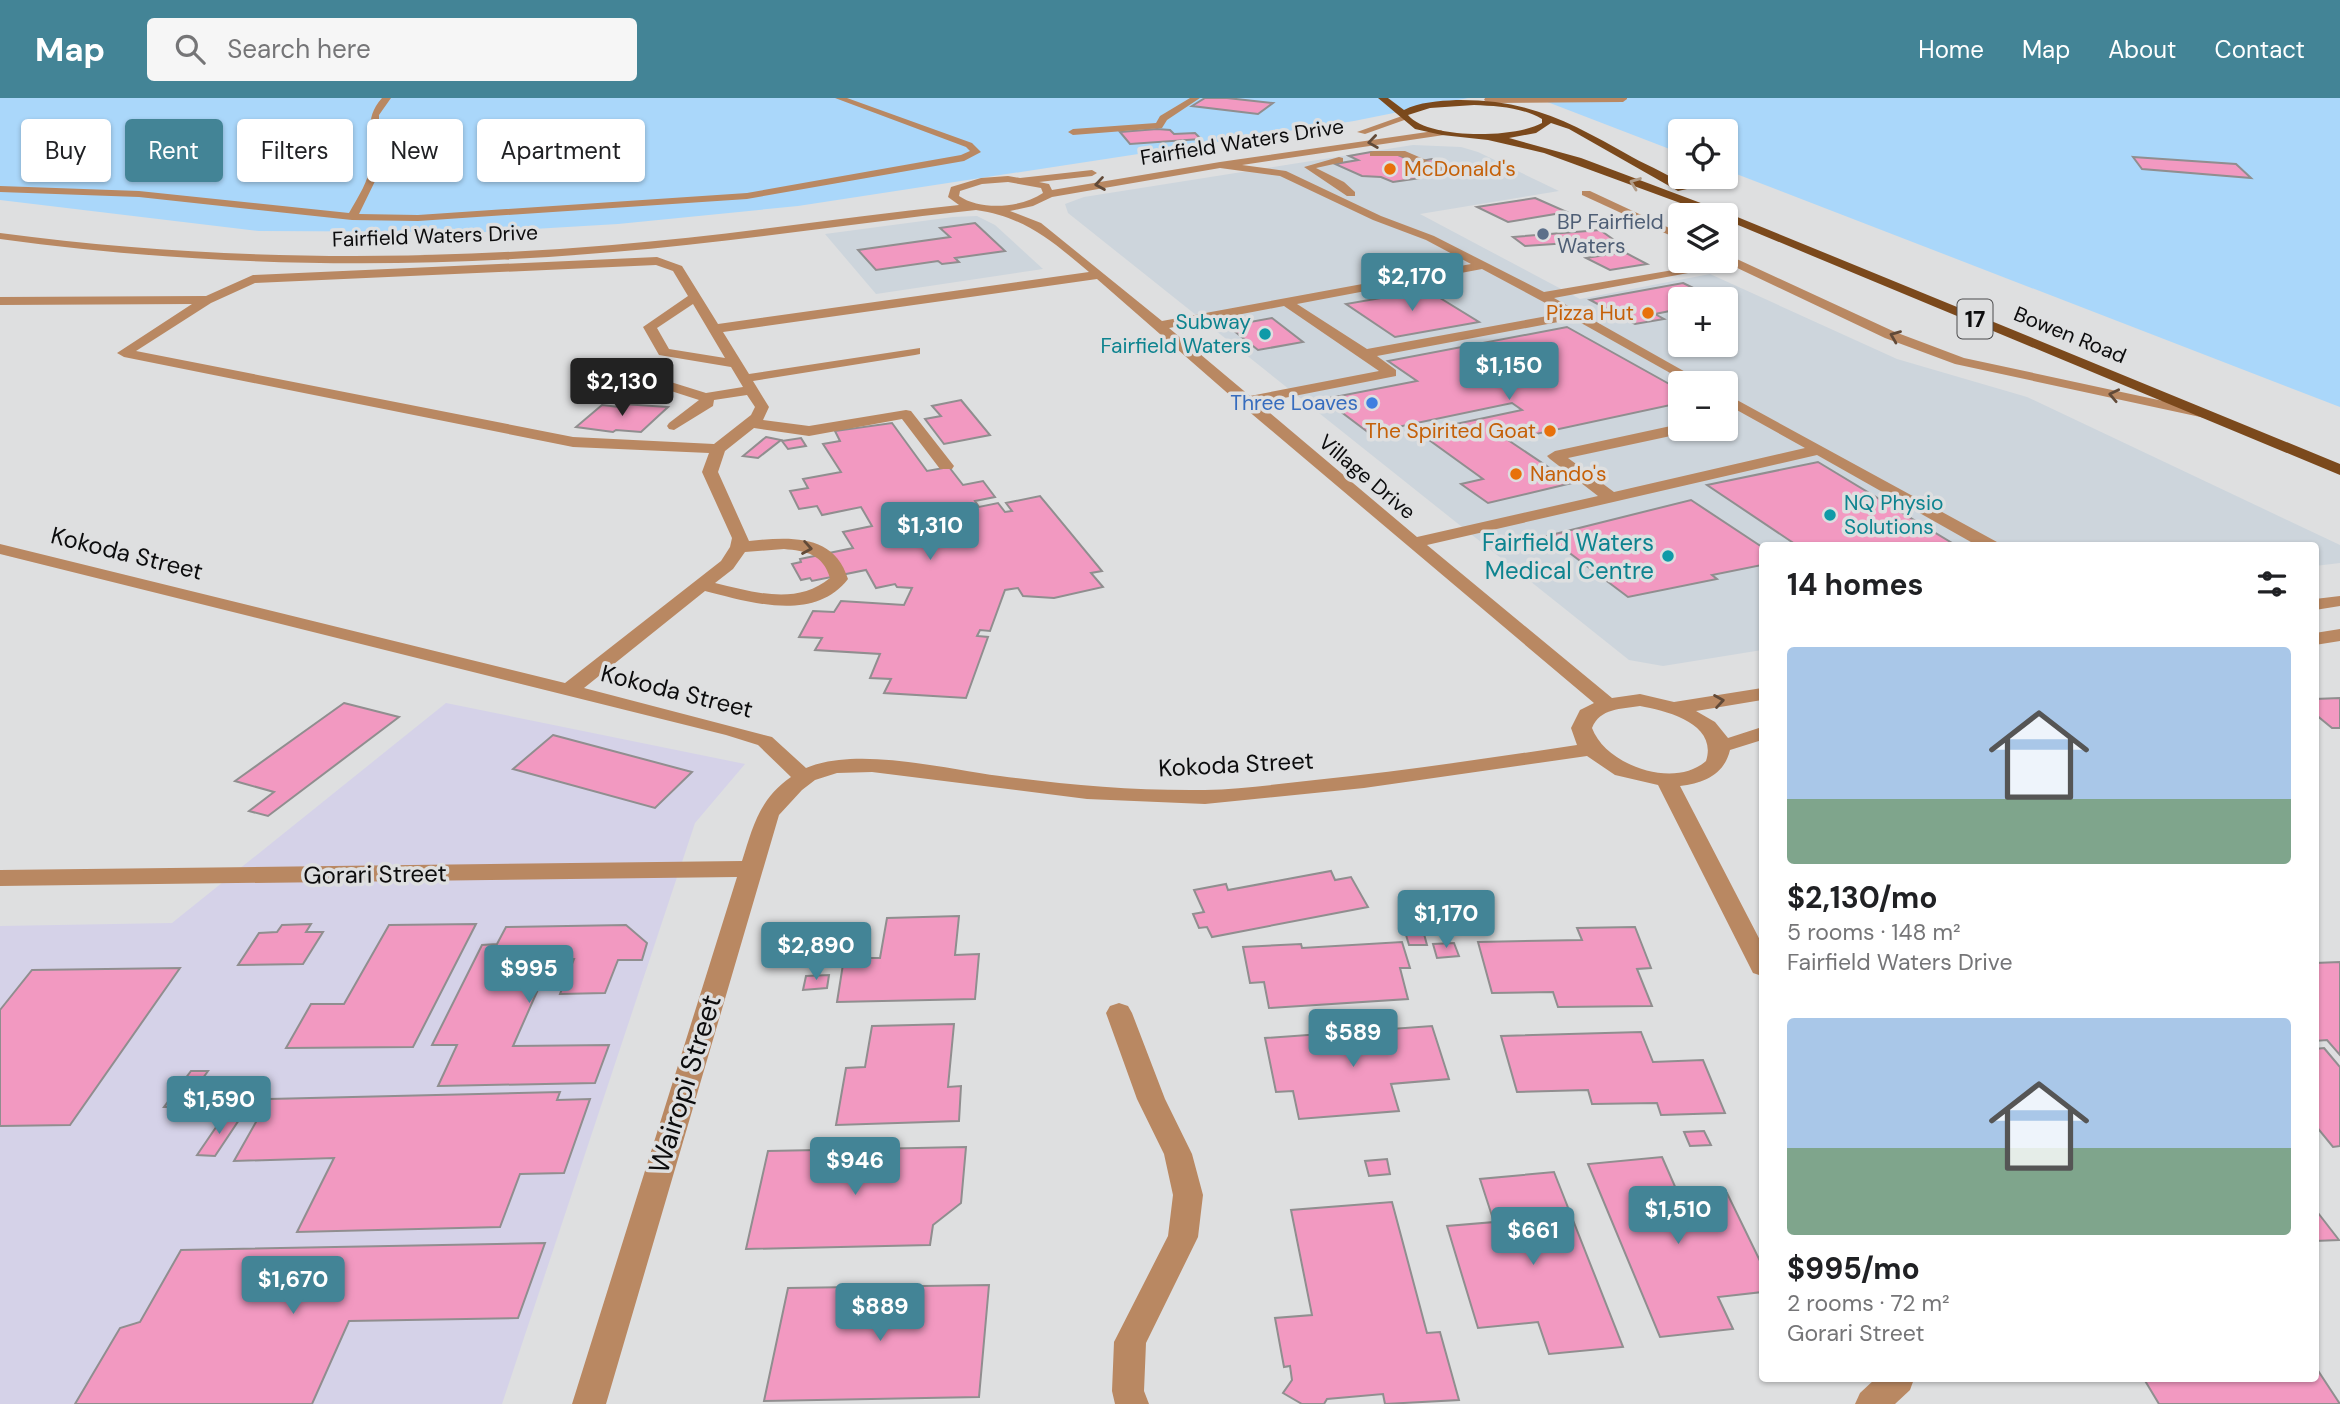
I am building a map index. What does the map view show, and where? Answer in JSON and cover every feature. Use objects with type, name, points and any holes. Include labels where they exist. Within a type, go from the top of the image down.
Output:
[{"type":"main road","name":"Bowen Road","points":[[1382,98],[1424,128],[1486,136],[1556,152],[1690,203]]},
{"type":"main road","name":"Bowen Road","points":[[1404,116],[1406,110],[1425,102],[1471,99],[1522,106],[1572,127],[1745,224]]},
{"type":"main road","name":"Bowen Road","points":[[1486,136],[1526,133],[1539,129],[1546,124],[1545,117]]},
{"type":"main road","name":"Bowen Road","points":[[1738,221],[2340,470]]},
{"type":"street","points":[[352,217],[374,173],[378,151],[372,117],[387,98]]},
{"type":"street","points":[[839,98],[969,145],[976,151],[946,194],[976,207]]},
{"type":"street","points":[[1073,132],[1159,126],[1163,118],[1196,98]]},
{"type":"street","points":[[1489,100],[1628,99]]},
{"type":"street","points":[[1545,117],[1628,99]]},
{"type":"street","name":"Fairfield Waters Drive","points":[[1351,134],[1372,130],[1404,116]]},
{"type":"street","name":"Fairfield Waters Drive","points":[[1049,194],[1441,132]]},
{"type":"street","name":"Fairfield Waters Drive","points":[[1200,156],[1255,148]]},
{"type":"street","points":[[1351,194],[1343,184],[1319,175],[1310,167],[1396,152],[1456,175]]},
{"type":"street","points":[[1282,173],[1280,162],[1290,154]]},
{"type":"street","points":[[0,189],[180,197],[352,217],[448,217],[734,197],[966,165],[1008,179],[1024,180],[1104,171]]},
{"type":"street","points":[[1220,165],[1282,173],[1377,218],[1430,238],[1542,296],[1676,371]]},
{"type":"street","name":"Fairfield Waters Drive","points":[[870,217],[981,181],[1008,179]]},
{"type":"street","points":[[991,208],[1037,203],[1049,194],[1045,186],[1024,180]]},
{"type":"street","points":[[1586,193],[1668,231]]},
{"type":"street","points":[[1037,203],[1037,225]]},
{"type":"street","name":"Fairfield Waters Drive","points":[[0,236],[176,254],[372,259],[594,250],[765,233],[870,217],[976,207],[991,208]]},
{"type":"street","name":"Village Drive","points":[[991,208],[1037,225],[1413,544],[1607,704]]},
{"type":"street","points":[[569,690],[727,565],[739,547],[741,538],[710,472],[718,449],[758,417],[762,407],[678,269],[657,261],[254,279],[208,300],[124,353],[573,442],[718,449]]},
{"type":"street","points":[[1738,263],[1890,335],[1960,361],[2205,414]]},
{"type":"street","points":[[1157,326],[1481,266]]},
{"type":"street","points":[[714,329],[1094,271]]},
{"type":"street","points":[[1542,296],[1668,271]]},
{"type":"street","points":[[695,297],[650,327],[664,352],[737,364]]},
{"type":"street","points":[[0,301],[208,300]]},
{"type":"street","points":[[1245,401],[1391,373],[1286,302]]},
{"type":"street","points":[[1365,354],[1576,315]]},
{"type":"street","points":[[645,378],[705,397],[749,384],[915,351]]},
{"type":"street","points":[[674,426],[708,403],[705,397]]},
{"type":"street","points":[[1738,405],[1984,542]]},
{"type":"street","points":[[1738,416],[1751,413]]},
{"type":"street","points":[[750,423],[809,431],[906,414],[946,466]]},
{"type":"street","points":[[1612,498],[1555,456],[1668,432]]},
{"type":"street","points":[[1413,544],[1818,450]]},
{"type":"street","points":[[701,585],[785,601],[816,595],[831,588],[839,579],[833,559],[821,551],[777,544],[739,547]]},
{"type":"street","name":"Kokoda Street","points":[[0,549],[765,741],[803,777],[826,768],[850,764],[1139,796],[1206,797],[1455,771],[1589,749]]},
{"type":"street","points":[[2319,604],[2340,601]]},
{"type":"street","points":[[2319,638],[2340,635]]},
{"type":"street","points":[[1675,708],[1759,694]]},
{"type":"street","points":[[1640,700],[1675,708],[1706,725],[1716,736],[1720,747],[1718,760],[1707,771],[1689,778],[1643,778],[1621,771],[1602,761],[1589,749],[1582,735],[1583,722],[1592,711],[1607,704],[1640,700]]},
{"type":"street","points":[[1720,747],[1759,734]]},
{"type":"street","name":"Wairopi Street","points":[[589,1404],[749,869],[768,814],[784,791],[803,777]]},
{"type":"street","points":[[1666,780],[1759,961]]},
{"type":"street","name":"Gorari Street","points":[[0,878],[749,869]]},
{"type":"street","points":[[1119,1013],[1151,1099],[1178,1154],[1188,1195],[1183,1237],[1130,1342],[1128,1391],[1132,1404]]},
{"type":"street","points":[[1872,1404],[1895,1382]]},
{"type":"shaded area","points":[[0,98],[1468,98],[1354,121],[798,206],[618,224],[485,232],[259,231],[0,200]]},
{"type":"shaded area","points":[[1537,98],[2340,98],[2340,407],[1738,175],[1738,119],[1668,119],[1668,148]]},
{"type":"shaded area","points":[[1413,145],[1461,147],[1478,152],[1559,191],[1420,214],[1580,299],[1710,274],[1897,359],[2027,397],[2340,545],[2340,563],[2319,566],[2319,542],[1759,542],[1759,650],[1663,666],[1629,660],[1068,213],[1065,204],[1084,197]]},
{"type":"shaded area","points":[[977,216],[995,225],[1043,269],[876,294],[825,234],[953,217]]},
{"type":"shaded area","points":[[446,703],[745,764],[695,823],[502,1404],[0,1404],[0,926],[172,923]]},
{"type":"building","points":[[1205,98],[1273,103],[1258,114],[1192,106]]},
{"type":"building","points":[[1170,130],[1174,134],[1195,133],[1201,139],[1130,144],[1120,132]]},
{"type":"building","name":"McDonald's","points":[[1371,152],[1393,153],[1415,162],[1432,159],[1440,162],[1424,165],[1444,173],[1416,175],[1420,178],[1393,182],[1381,177],[1362,176],[1335,164],[1358,160],[1349,156]]},
{"type":"building","points":[[2133,157],[2236,164],[2251,178],[2142,169]]},
{"type":"building","points":[[1535,198],[1567,212],[1508,222],[1477,207]]},
{"type":"building","points":[[975,223],[1005,251],[955,258],[959,262],[942,264],[938,261],[876,270],[858,250],[950,237],[940,228]]},
{"type":"building","points":[[1600,230],[1614,240],[1525,246],[1513,237]]},
{"type":"building","points":[[1624,252],[1647,264],[1610,270],[1586,258]]},
{"type":"building","points":[[1683,283],[1691,287],[1668,287],[1668,311],[1655,314],[1664,319],[1635,324],[1590,300]]},
{"type":"building","points":[[1427,290],[1479,322],[1395,337],[1346,304]]},
{"type":"building","name":"Subway Fairfield Waters","points":[[1272,318],[1303,342],[1258,350],[1228,326]]},
{"type":"building","points":[[1567,327],[1668,383],[1668,406],[1508,440],[1572,483],[1488,503],[1461,484],[1483,479],[1418,432],[1522,410],[1512,403],[1369,433],[1324,399],[1417,381],[1388,361]]},
{"type":"building","points":[[961,400],[990,435],[944,444],[925,419],[941,416],[932,406]]},
{"type":"building","points":[[623,404],[668,407],[641,432],[613,432],[576,427],[602,405],[619,407]]},
{"type":"building","points":[[892,423],[927,471],[949,467],[963,485],[983,481],[995,497],[975,501],[979,507],[998,503],[1005,512],[1012,511],[1006,503],[1040,496],[1102,571],[1091,573],[1103,587],[1054,598],[1023,596],[1018,588],[1005,590],[990,631],[980,630],[977,636],[988,637],[966,698],[884,693],[891,679],[870,678],[880,654],[815,650],[822,638],[799,637],[813,611],[834,612],[841,601],[904,605],[912,588],[897,587],[895,584],[876,588],[866,570],[812,581],[810,578],[801,580],[792,564],[801,562],[800,559],[853,548],[843,532],[872,526],[861,507],[822,515],[817,506],[799,509],[790,491],[808,488],[803,479],[841,472],[823,444],[840,441],[835,431]]},
{"type":"building","points":[[766,437],[781,440],[758,458],[743,456]]},
{"type":"building","points":[[801,438],[806,446],[788,449],[782,441]]},
{"type":"building","name":"NQ Physio Solutions","points":[[1818,462],[1950,542],[1792,542],[1707,485]]},
{"type":"building","name":"Fairfield Waters Medical Centre","points":[[1691,500],[1759,545],[1759,566],[1712,575],[1717,579],[1628,597],[1547,536]]},
{"type":"building","points":[[2340,698],[2340,728],[2332,728],[2319,717],[2319,699]]},
{"type":"building","points":[[344,703],[399,717],[268,816],[249,811],[274,792],[235,781]]},
{"type":"building","points":[[553,735],[692,772],[655,808],[513,769]]},
{"type":"building","points":[[1331,871],[1335,880],[1351,877],[1368,907],[1212,937],[1207,927],[1199,928],[1193,914],[1204,912],[1194,890],[1226,884],[1228,890]]},
{"type":"building","points":[[959,916],[955,955],[979,954],[975,999],[837,1002],[844,958],[880,958],[887,918]]},
{"type":"building","points":[[311,924],[306,932],[323,932],[303,964],[238,965],[259,933],[277,932],[282,925]]},
{"type":"building","points":[[476,924],[413,1047],[286,1048],[311,1004],[344,1004],[389,925]]},
{"type":"building","points":[[626,925],[647,943],[642,960],[618,960],[605,993],[560,994],[574,959],[551,960],[513,1046],[609,1045],[595,1083],[438,1086],[457,1045],[432,1045],[482,945],[497,944],[506,927]]},
{"type":"building","points":[[1635,927],[1651,968],[1637,969],[1652,1006],[1558,1007],[1553,992],[1492,993],[1478,942],[1582,940],[1577,928]]},
{"type":"building","points":[[1424,934],[1427,945],[1409,945],[1406,935]]},
{"type":"building","points":[[1402,942],[1410,968],[1400,968],[1408,999],[1269,1008],[1264,982],[1250,983],[1243,947],[1301,944],[1302,948]]},
{"type":"building","points":[[1454,943],[1459,956],[1437,958],[1433,944]]},
{"type":"building","points":[[2340,962],[2340,1055],[2327,1040],[2319,1041],[2319,963]]},
{"type":"building","points":[[180,968],[70,1125],[0,1126],[0,1010],[32,970]]},
{"type":"building","points":[[829,975],[827,988],[803,990],[806,976]]},
{"type":"building","points":[[954,1024],[948,1087],[961,1086],[959,1121],[836,1125],[846,1068],[865,1067],[872,1026]]},
{"type":"building","points":[[1432,1026],[1449,1079],[1391,1084],[1399,1111],[1299,1119],[1293,1091],[1276,1092],[1265,1038]]},
{"type":"building","points":[[1641,1032],[1653,1062],[1703,1060],[1725,1113],[1661,1115],[1657,1103],[1592,1104],[1588,1090],[1517,1092],[1501,1036]]},
{"type":"building","points":[[2324,1048],[2340,1067],[2340,1146],[2333,1147],[2319,1130],[2319,1049]]},
{"type":"building","points":[[191,1071],[208,1071],[182,1107],[164,1107]]},
{"type":"building","points":[[560,1092],[557,1100],[590,1099],[564,1173],[520,1174],[500,1227],[297,1232],[334,1158],[234,1161],[269,1099]]},
{"type":"building","points":[[223,1117],[241,1117],[215,1156],[197,1155]]},
{"type":"building","points":[[1704,1131],[1711,1145],[1690,1146],[1684,1132]]},
{"type":"building","points":[[966,1147],[961,1203],[933,1225],[930,1245],[746,1249],[768,1151]]},
{"type":"building","points":[[1662,1157],[1680,1198],[1727,1193],[1759,1259],[1759,1292],[1718,1297],[1733,1329],[1660,1337],[1588,1164]]},
{"type":"building","points":[[1387,1159],[1390,1174],[1369,1176],[1365,1161]]},
{"type":"building","points":[[1554,1172],[1623,1347],[1549,1354],[1538,1322],[1478,1328],[1447,1226],[1494,1222],[1480,1179]]},
{"type":"building","points":[[1392,1202],[1427,1333],[1440,1332],[1459,1400],[1385,1404],[1383,1394],[1327,1399],[1324,1404],[1302,1404],[1283,1393],[1292,1380],[1290,1366],[1284,1367],[1275,1318],[1312,1315],[1291,1210]]},
{"type":"building","points":[[2319,1214],[2339,1240],[2319,1241]]},
{"type":"building","points":[[545,1243],[518,1318],[349,1321],[312,1404],[75,1404],[120,1328],[140,1322],[181,1250]]},
{"type":"building","points":[[989,1285],[979,1397],[764,1401],[788,1288]]},
{"type":"building","points":[[2319,1372],[2340,1404],[2159,1404],[2146,1382],[2319,1382]]},
{"type":"place","name":"McDonald's","points":[[1390,169]]},
{"type":"place","name":"BP Fairfield Waters","points":[[1543,234]]},
{"type":"place","name":"Pizza Hut","points":[[1648,313]]},
{"type":"place","name":"Subway Fairfield Waters","points":[[1265,334]]},
{"type":"place","name":"Three Loaves","points":[[1372,403]]},
{"type":"place","name":"The Spirited Goat","points":[[1550,431]]},
{"type":"place","name":"Nando's","points":[[1516,474]]},
{"type":"place","name":"NQ Physio Solutions","points":[[1830,515]]},
{"type":"place","name":"Fairfield Waters Medical Centre","points":[[1668,556]]}]
